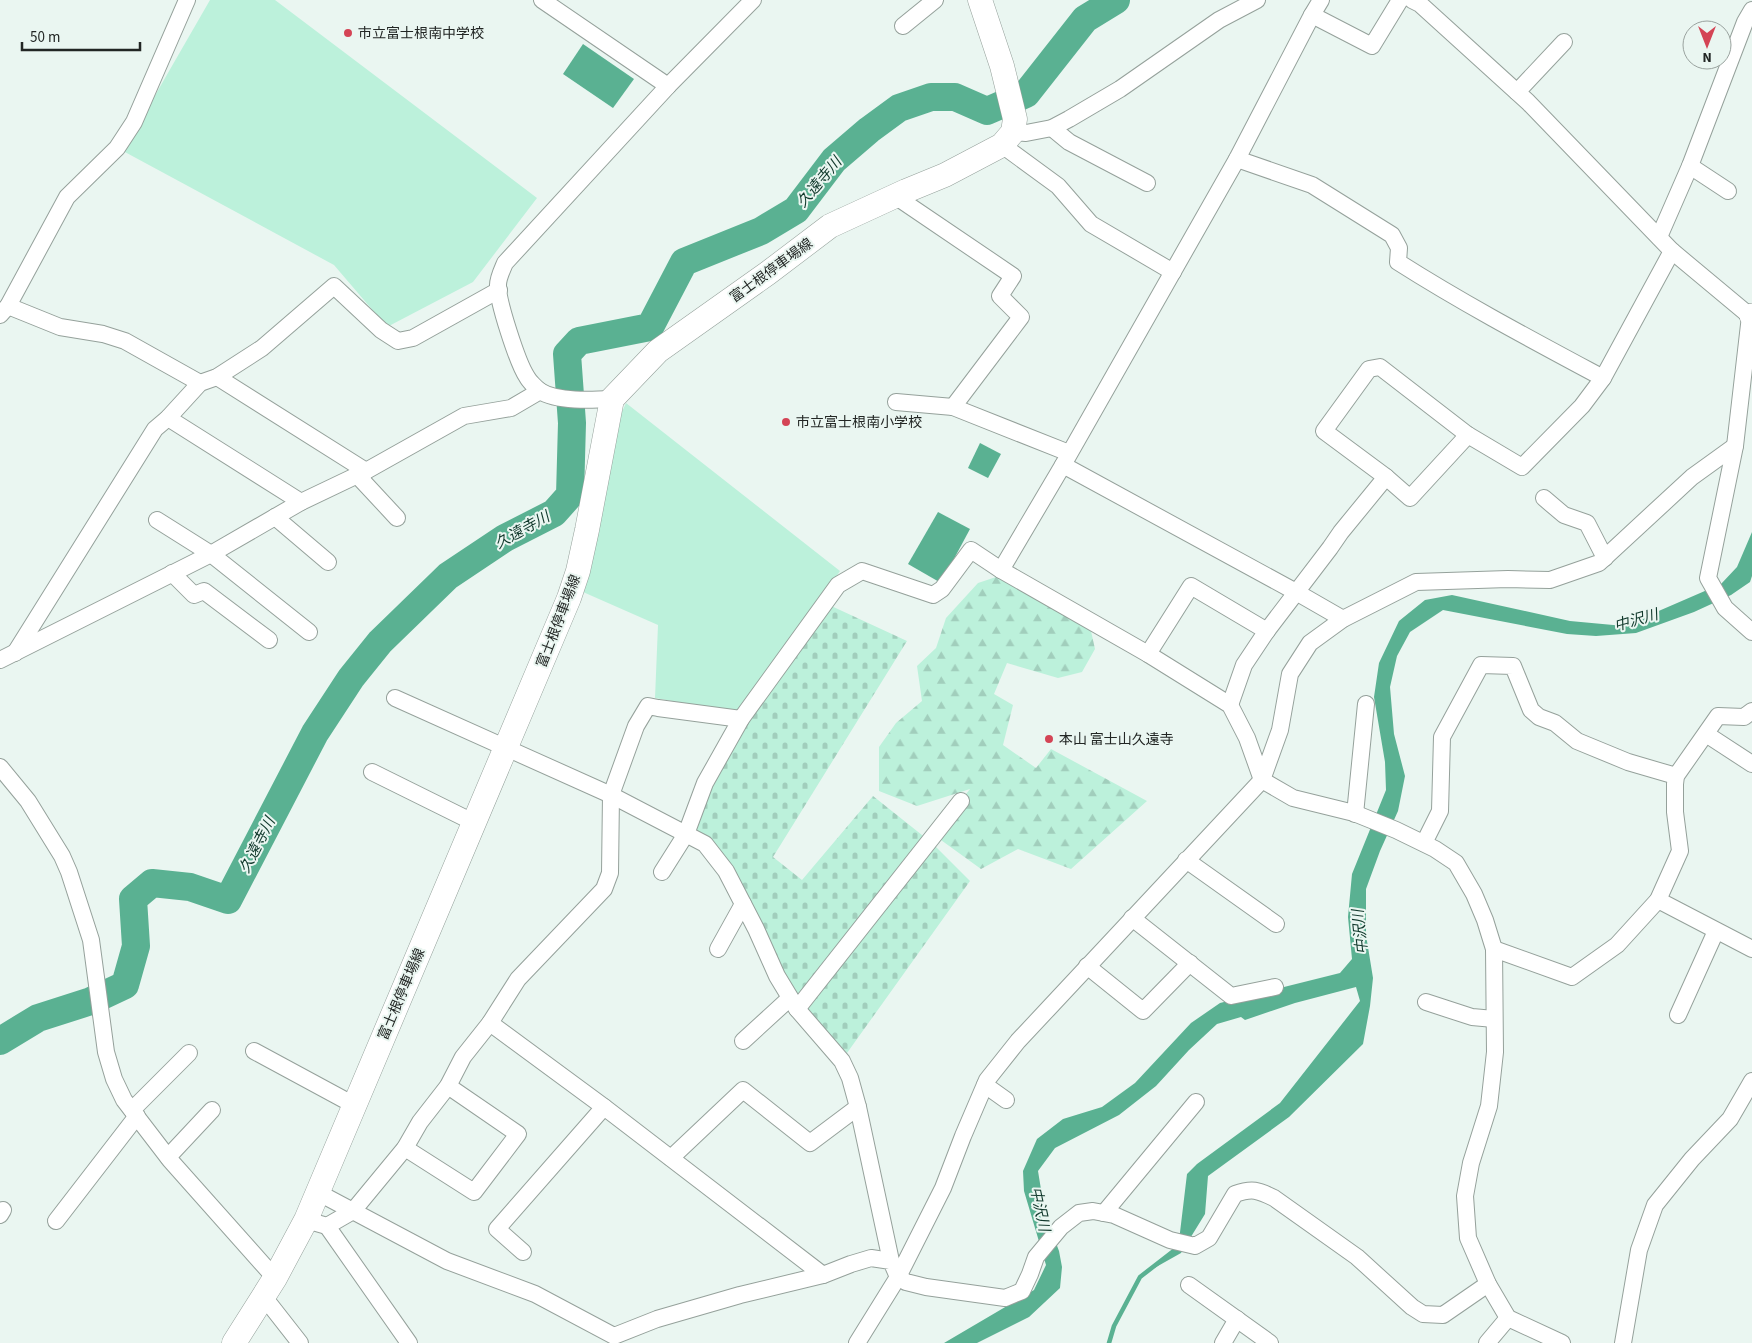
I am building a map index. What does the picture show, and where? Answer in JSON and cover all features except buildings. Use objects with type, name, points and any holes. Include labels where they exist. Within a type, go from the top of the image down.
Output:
[{"type":"main road","points":[[987,3],[1002,66],[1010,132]]},
{"type":"main road","name":"富士根停車場線","points":[[234,1343],[269,1287],[316,1223],[317,1192],[569,598],[578,571],[603,400],[658,351],[768,273],[830,226],[945,175],[1010,132]]},
{"type":"street","points":[[187,0],[134,122],[117,148],[67,197],[3,311],[60,327],[104,334],[125,341],[200,383]]},
{"type":"street","points":[[542,0],[668,86]]},
{"type":"street","points":[[603,400],[558,397],[540,391],[527,377],[516,353],[502,306],[498,285],[504,263],[668,86],[753,0]]},
{"type":"street","points":[[903,26],[935,0]]},
{"type":"street","points":[[1010,132],[1026,133],[1052,128],[1120,89],[1218,20],[1257,0]]},
{"type":"street","points":[[1001,570],[1237,159],[1321,0]]},
{"type":"street","points":[[1312,14],[1372,46],[1400,0]]},
{"type":"street","points":[[1412,0],[1420,4],[1517,92],[1672,251],[1751,315],[1735,446],[1708,578],[1727,610],[1752,632]]},
{"type":"street","points":[[1659,238],[1690,166],[1745,22],[1752,10]]},
{"type":"street","points":[[1517,92],[1564,42]]},
{"type":"street","points":[[1052,128],[1069,142],[1146,183]]},
{"type":"street","points":[[1010,132],[1091,224],[1173,272]]},
{"type":"street","points":[[1237,159],[1312,185],[1392,235],[1398,248],[1398,262],[1502,324],[1603,378]]},
{"type":"street","points":[[1690,166],[1728,191]]},
{"type":"street","points":[[895,196],[1013,276],[1000,296],[1021,317],[953,407]]},
{"type":"street","points":[[1468,434],[1410,498],[1386,477],[1324,431],[1368,369],[1380,367],[1468,434],[1522,468],[1582,406],[1603,378],[1672,251]]},
{"type":"street","points":[[7,656],[155,429],[168,418],[200,383],[217,377],[262,348],[334,286],[381,330],[398,341],[413,338],[499,290]]},
{"type":"street","points":[[217,377],[361,473],[396,518]]},
{"type":"street","points":[[7,656],[211,554],[301,502],[361,473],[464,416],[510,408],[540,391]]},
{"type":"street","points":[[896,402],[953,407],[1066,459],[1343,619]]},
{"type":"street","points":[[168,418],[301,502]]},
{"type":"street","points":[[857,1343],[898,1277],[943,1188],[962,1136],[985,1085],[1018,1042],[1087,966],[1262,780],[1280,730],[1290,674],[1310,643],[1343,619],[1416,582],[1508,579],[1550,580],[1599,563],[1692,477],[1735,446]]},
{"type":"street","points":[[1230,705],[1244,665],[1267,631],[1341,532],[1386,477]]},
{"type":"street","points":[[1544,498],[1564,515],[1587,523],[1605,558]]},
{"type":"street","points":[[275,517],[328,562]]},
{"type":"street","points":[[157,520],[211,554],[309,632]]},
{"type":"street","points":[[662,872],[686,834],[705,783],[741,719],[838,585],[862,570],[933,595],[942,589],[971,550],[1001,570],[1148,654],[1230,705],[1247,738],[1262,780],[1293,798],[1361,816],[1396,830],[1424,843],[1456,863],[1474,894],[1494,949],[1495,1052],[1489,1106],[1471,1163],[1465,1196],[1468,1238],[1488,1284],[1508,1318],[1562,1343]]},
{"type":"street","points":[[172,573],[194,595],[204,591],[269,640]]},
{"type":"street","points":[[1148,654],[1191,586],[1267,631]]},
{"type":"street","points":[[1424,843],[1440,811],[1442,737],[1481,665],[1513,666],[1532,710],[1539,718],[1555,723],[1577,741],[1628,762],[1676,776]]},
{"type":"street","points":[[396,698],[611,795],[705,844],[726,871],[777,976],[794,1004],[842,1061],[850,1078],[891,1261],[898,1277],[906,1282],[926,1287],[1005,1298],[1022,1291],[1036,1257],[1056,1232],[1079,1213],[1093,1211],[1114,1215],[1170,1240],[1195,1246],[1209,1238],[1235,1194],[1248,1190],[1261,1191],[1274,1198],[1357,1257],[1412,1307],[1423,1314],[1443,1315],[1488,1284]]},
{"type":"street","points":[[1361,816],[1366,704]]},
{"type":"street","points":[[409,1343],[316,1223],[353,1211],[405,1148],[420,1122],[448,1086],[464,1057],[490,1023],[518,979],[604,889],[610,873],[611,795],[636,726],[648,706],[741,719]]},
{"type":"street","points":[[1494,949],[1572,977],[1617,945],[1658,900],[1680,851],[1676,812],[1676,776],[1718,716],[1744,717],[1752,711]]},
{"type":"street","points":[[1706,734],[1752,764]]},
{"type":"street","points":[[0,767],[28,801],[62,856],[91,940],[98,980],[106,1052],[114,1079],[124,1100],[269,1287],[300,1343]]},
{"type":"street","points":[[372,772],[474,823]]},
{"type":"street","points":[[743,1042],[794,1004],[962,800]]},
{"type":"street","points":[[1186,860],[1276,924]]},
{"type":"street","points":[[1658,900],[1752,949]]},
{"type":"street","points":[[718,949],[743,904]]},
{"type":"street","points":[[1132,918],[1231,996],[1275,987]]},
{"type":"street","points":[[1678,1016],[1716,931]]},
{"type":"street","points":[[1087,966],[1143,1010],[1190,963]]},
{"type":"street","points":[[1426,1002],[1472,1017],[1494,1019]]},
{"type":"street","points":[[490,1023],[604,1107],[823,1275]]},
{"type":"street","points":[[254,1051],[354,1105]]},
{"type":"street","points":[[56,1221],[135,1113],[189,1053]]},
{"type":"street","points":[[1623,1343],[1639,1250],[1655,1205],[1692,1159],[1730,1119],[1752,1081]]},
{"type":"street","points":[[985,1085],[1006,1100]]},
{"type":"street","points":[[405,1148],[474,1192],[518,1134],[448,1086]]},
{"type":"street","points":[[671,1158],[743,1090],[810,1143],[858,1107]]},
{"type":"street","points":[[1104,1213],[1196,1102]]},
{"type":"street","points":[[523,1252],[497,1229],[604,1107]]},
{"type":"street","points":[[168,1158],[212,1110]]},
{"type":"street","points":[[317,1192],[447,1261],[535,1294],[611,1339],[657,1319],[740,1295],[823,1275],[871,1258],[891,1261]]},
{"type":"street","points":[[1189,1285],[1270,1343]]},
{"type":"street","points":[[1487,1343],[1508,1318]]},
{"type":"street","points":[[1223,1343],[1237,1320]]},
{"type":"green space","points":[[210,0],[275,0],[537,198],[473,282],[387,327],[334,265],[123,151]]},
{"type":"green space","points":[[626,403],[840,571],[745,714],[655,698],[658,625],[583,592],[609,440]]},
{"type":"green space","points":[[999,576],[1089,622],[1095,649],[1082,672],[1058,678],[1007,663],[994,694],[1013,705],[1003,745],[1036,768],[1051,749],[1147,801],[1071,869],[1018,849],[981,869],[934,835],[970,789],[917,806],[879,791],[879,747],[896,723],[922,701],[917,666],[936,648],[946,618],[978,583]]},
{"type":"green space","points":[[827,604],[907,641],[773,857],[802,880],[873,796],[932,843],[970,881],[847,1053],[807,1010],[772,954],[712,847],[686,827],[705,783]]},
{"type":"water","points":[[583,44],[634,79],[613,108],[563,74]]},
{"type":"water","points":[[980,443],[1001,454],[988,478],[968,468]]},
{"type":"water","points":[[938,512],[970,529],[941,583],[908,564]]},
{"type":"water","name":"中沢川","points":[[1752,532],[1752,576],[1750,582],[1731,595],[1694,612],[1636,633],[1596,636],[1567,634],[1443,610],[1410,632],[1397,656],[1390,687],[1394,734],[1405,776],[1398,811],[1366,889],[1366,935],[1373,978],[1363,1044],[1289,1117],[1208,1176],[1205,1214],[1181,1253],[1149,1271],[1178,1249],[1187,1174],[1197,1164],[1280,1103],[1360,1001],[1356,987],[1295,1003],[1245,1020],[1241,1017],[1217,1024],[1189,1050],[1156,1086],[1119,1115],[1055,1148],[1038,1171],[1045,1214],[1059,1251],[1062,1267],[1060,1288],[1029,1317],[977,1343],[944,1343],[1034,1290],[1046,1265],[1024,1191],[1023,1171],[1037,1139],[1063,1119],[1102,1107],[1135,1083],[1191,1023],[1220,1003],[1340,973],[1352,959],[1348,917],[1352,874],[1386,790],[1385,762],[1374,697],[1379,663],[1399,621],[1425,600],[1452,595],[1570,621],[1624,626],[1721,584],[1737,567]]},
{"type":"waterway","name":"久遠寺川","points":[[0,1041],[38,1018],[91,1001],[125,985],[136,946],[133,899],[152,883],[190,887],[228,900],[315,733],[351,678],[380,642],[448,576],[505,538],[554,513],[570,495],[572,423],[567,354],[579,341],[650,327],[684,262],[761,231],[796,210],[834,160],[869,130],[899,108],[931,97],[955,97],[987,111],[1026,94],[1085,19],[1116,0]]},
{"type":"waterway","points":[[1109,1343],[1114,1326],[1140,1277],[1180,1246]]},
{"type":"place","name":"市立富士根南中学校","points":[[348,33]]},
{"type":"place","name":"市立富士根南小学校","points":[[786,422]]},
{"type":"place","name":"本山 富士山久遠寺","points":[[1049,739]]}]
